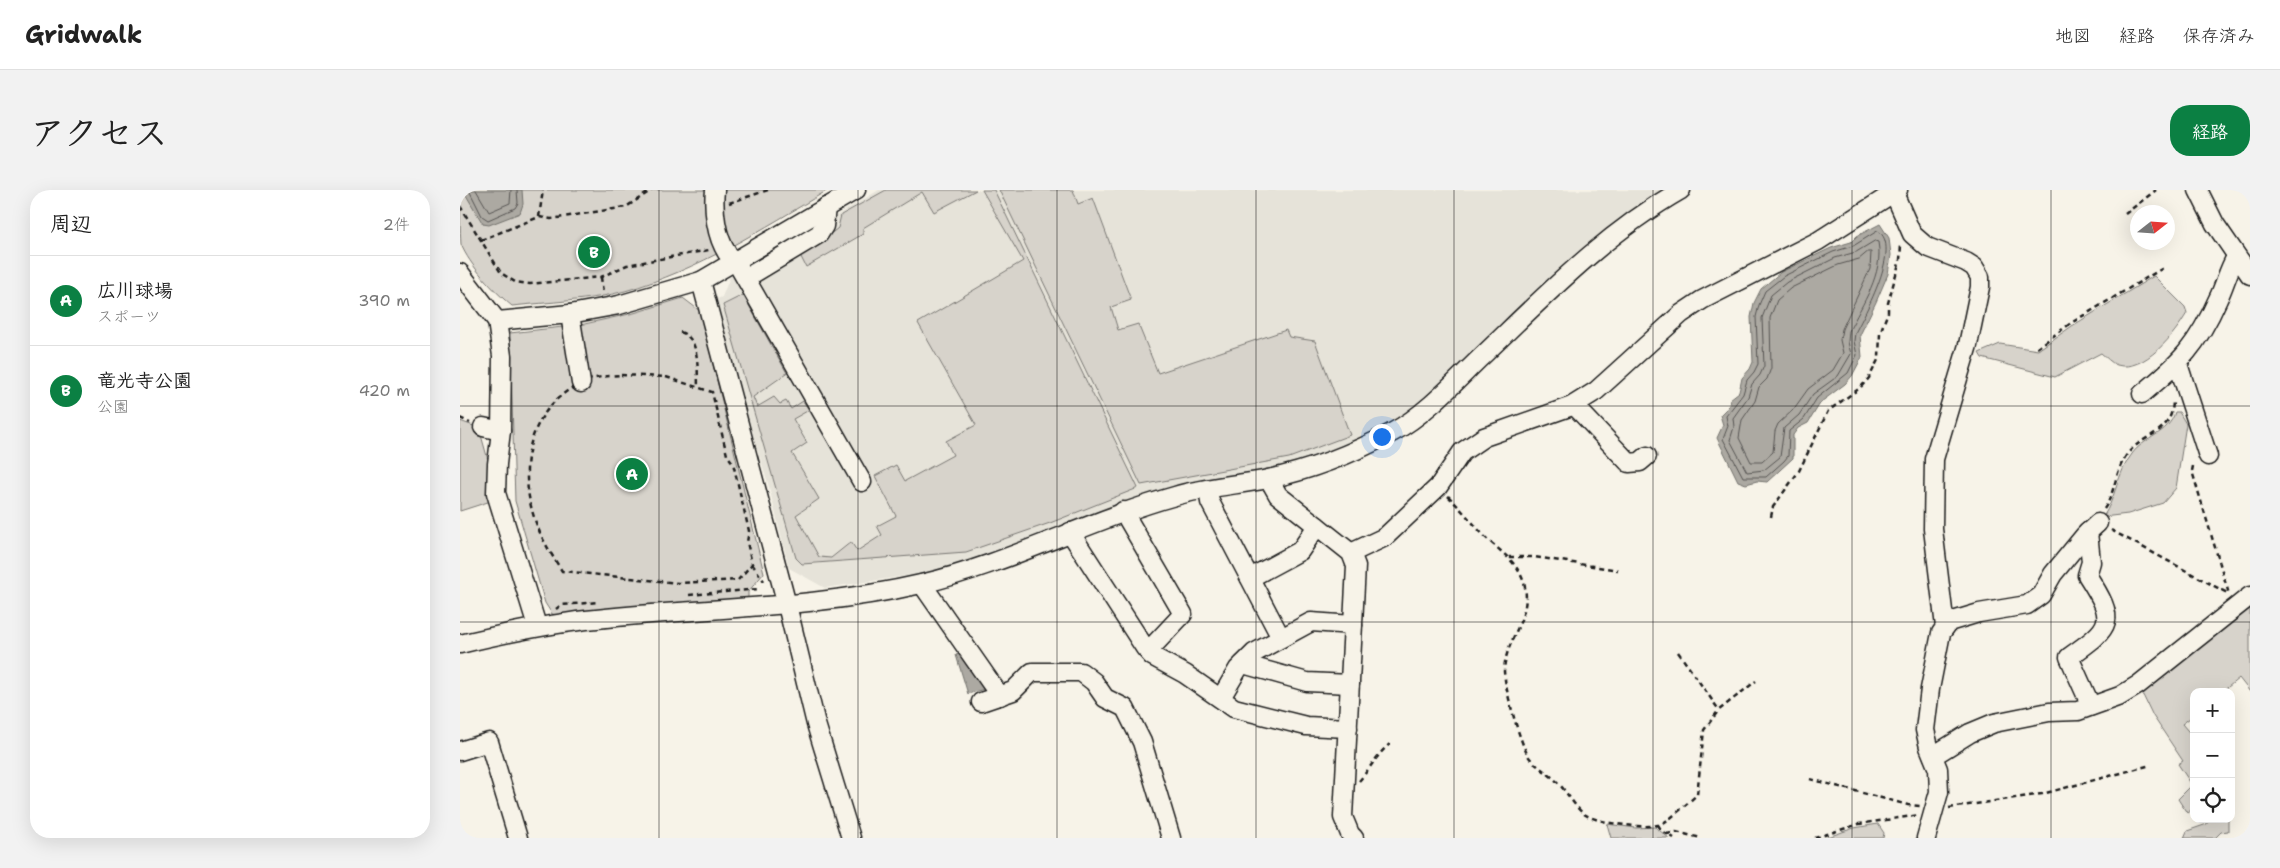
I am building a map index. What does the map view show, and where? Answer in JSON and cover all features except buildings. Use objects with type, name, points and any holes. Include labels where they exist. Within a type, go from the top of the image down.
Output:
[{"type":"street","points":[[497,321],[570,314],[619,305],[701,281],[728,253],[826,207],[856,190]]},
{"type":"street","points":[[460,644],[537,626],[588,619],[787,605],[863,595],[922,584],[992,563],[1123,511],[1182,494],[1269,479],[1310,468],[1363,448],[1399,429],[1440,396],[1579,262],[1645,211],[1682,190]]},
{"type":"street","points":[[2198,190],[2215,224],[2250,275]]},
{"type":"street","points":[[1352,553],[1385,537],[1438,487],[1462,452],[1484,437],[1544,418],[1574,405],[1596,391],[1681,314],[1702,300],[1818,241],[1896,192],[1908,229],[1927,247],[1974,267],[1980,277],[1980,287],[1968,345],[1934,459],[1933,529],[1945,627]]},
{"type":"street","points":[[714,198],[728,253],[746,278],[862,482]]},
{"type":"street","points":[[746,278],[818,234],[824,226],[826,207]]},
{"type":"street","points":[[2142,394],[2178,364],[2192,348],[2204,327],[2236,256]]},
{"type":"street","points":[[460,273],[497,321],[502,356],[501,433],[496,493],[537,626]]},
{"type":"street","points":[[701,281],[787,605],[816,724],[851,838]]},
{"type":"street","points":[[570,314],[581,383]]},
{"type":"street","points":[[2178,364],[2208,456]]},
{"type":"street","points":[[1574,405],[1629,464],[1640,462],[1648,456]]},
{"type":"street","points":[[483,427],[501,433]]},
{"type":"street","points":[[1269,479],[1278,495],[1352,553],[1356,566],[1343,817],[1350,834],[1354,838]]},
{"type":"street","points":[[1208,489],[1210,502],[1281,638]]},
{"type":"street","points":[[1123,511],[1183,614],[1152,647]]},
{"type":"street","points":[[1250,578],[1300,551],[1317,526]]},
{"type":"street","points":[[1937,753],[1925,730],[1930,688],[1941,633],[1945,627],[1949,622],[1979,613],[2027,605],[2041,595],[2053,574],[2093,528]]},
{"type":"street","points":[[2091,706],[2069,657],[2100,636],[2108,616],[2102,599],[2087,575],[2091,562],[2093,528]]},
{"type":"street","points":[[1070,532],[1152,656],[1221,692],[1234,708],[1306,726],[1348,728]]},
{"type":"street","points":[[922,584],[1000,696]]},
{"type":"street","points":[[1937,753],[1970,733],[1994,723],[2049,712],[2078,711],[2120,696],[2138,685],[2239,598]]},
{"type":"street","points":[[1221,692],[1254,653],[1311,622],[1353,625]]},
{"type":"street","points":[[1243,664],[1307,682],[1350,684]]},
{"type":"street","points":[[981,702],[1013,691],[1032,672],[1081,672],[1094,682],[1105,698],[1125,708],[1142,742],[1171,838]]},
{"type":"street","points":[[1926,838],[1939,792],[1935,736],[1937,726]]},
{"type":"street","points":[[460,751],[489,742],[518,838]]},
{"type":"path","points":[[539,217],[543,190]]},
{"type":"path","points":[[481,240],[539,217],[551,219],[626,207],[652,190]]},
{"type":"path","points":[[714,198],[752,197],[768,190]]},
{"type":"path","points":[[2125,214],[2156,190]]},
{"type":"path","points":[[460,206],[501,273],[516,282],[530,284],[602,277],[627,265],[728,253]]},
{"type":"path","points":[[1771,517],[1774,506],[1799,471],[1828,411],[1860,388],[1869,378],[1879,358],[1880,333],[1888,312],[1888,303],[1900,260],[1901,246],[1908,229]]},
{"type":"path","points":[[2037,348],[2071,323],[2163,268]]},
{"type":"path","points":[[602,277],[604,298]]},
{"type":"path","points":[[680,332],[687,334],[694,345],[698,387]]},
{"type":"path","points":[[752,564],[738,580],[678,583],[562,571],[535,520],[527,483],[528,456],[541,416],[552,402],[581,383],[622,375],[645,375],[666,378],[712,392],[727,455],[733,463],[749,530],[747,542],[752,564],[764,581]]},
{"type":"path","points":[[2172,395],[2171,418],[2161,430],[2131,450],[2124,459],[2110,502],[2093,528],[2239,598]]},
{"type":"path","points":[[2193,466],[2192,471],[2239,598]]},
{"type":"path","points":[[1438,487],[1485,536],[1514,562],[1528,596],[1525,613],[1508,649],[1504,670],[1517,726],[1530,758],[1549,772],[1583,813],[1594,819],[1658,825],[1674,838]]},
{"type":"path","points":[[1509,557],[1535,557],[1618,570]]},
{"type":"path","points":[[1678,652],[1719,710]]},
{"type":"path","points":[[1658,825],[1697,795],[1704,730],[1719,710],[1756,681]]},
{"type":"path","points":[[1345,791],[1353,788],[1360,781],[1373,766],[1382,751],[1390,744]]},
{"type":"path","points":[[1815,838],[1860,824],[1935,810],[2042,794],[2151,765]]},
{"type":"path","points":[[1810,779],[1908,805],[1935,810]]},
{"type":"path","points":[[1667,834],[1676,832],[1701,838]]},
{"type":"shaded area","points":[[460,190],[828,190],[729,247],[679,272],[652,282],[625,291],[597,297],[512,306],[483,278],[470,261],[461,244]]},
{"type":"shaded area","points":[[879,190],[1665,190],[1605,230],[1572,258],[1442,384],[1408,412],[1369,436],[1338,451],[969,563],[933,572],[825,588],[789,568],[768,483],[741,399],[717,299],[722,297],[730,277],[749,268]]},
{"type":"shaded area","points":[[886,190],[976,190],[934,212],[922,192],[863,228],[863,234],[806,267],[799,253],[838,228],[841,215]]},
{"type":"shaded area","points":[[982,190],[994,190],[1138,488],[1050,523],[966,552],[802,564],[796,558],[723,305],[743,295],[787,373],[753,397],[757,407],[774,397],[780,404],[786,401],[791,409],[803,401],[809,410],[793,419],[807,443],[792,453],[819,499],[796,515],[819,557],[831,558],[851,542],[857,551],[882,535],[877,526],[896,516],[875,476],[896,465],[905,481],[953,455],[946,441],[976,425],[918,323],[1023,261]]},
{"type":"shaded area","points":[[999,190],[1073,190],[1078,204],[1093,198],[1131,300],[1111,307],[1118,330],[1138,324],[1158,373],[1286,330],[1289,337],[1315,341],[1350,435],[1289,458],[1141,485]]},
{"type":"shaded area","points":[[2154,276],[2185,307],[2187,313],[2167,341],[2148,358],[2138,363],[2127,366],[2117,365],[2101,353],[2055,377],[1982,358],[1979,353],[2000,344],[2038,350],[2072,326]]},
{"type":"shaded area","points":[[683,298],[700,311],[764,573],[748,592],[748,598],[563,616],[552,614],[545,603],[515,501],[510,333],[580,325],[634,313]]},
{"type":"shaded area","points":[[2175,412],[2179,412],[2186,424],[2176,488],[2163,503],[2128,514],[2103,517],[2127,461],[2137,448],[2167,425]]},
{"type":"shaded area","points":[[460,421],[479,428],[488,460],[491,501],[460,511]]},
{"type":"shaded area","points":[[2250,604],[2250,692],[2239,678],[2227,688],[2190,688],[2190,718],[2182,724],[2190,733],[2190,782],[2178,764],[2183,761],[2153,716],[2141,691]]},
{"type":"shaded area","points":[[2190,787],[2190,811],[2187,813],[2178,799]]},
{"type":"shaded area","points":[[2228,823],[2228,831],[2221,832],[2215,838],[2184,838],[2187,831],[2207,824]]},
{"type":"shaded area","points":[[1607,824],[1636,828],[1655,827],[1669,838],[1611,838]]},
{"type":"shaded area","points":[[1878,824],[1884,833],[1883,838],[1825,838],[1854,828]]},
{"type":"water","points":[[463,190],[522,190],[523,204],[520,213],[489,225],[483,224]]},
{"type":"water","points":[[1880,224],[1889,238],[1891,255],[1888,274],[1860,335],[1862,357],[1852,376],[1845,384],[1821,402],[1808,423],[1798,428],[1793,435],[1793,458],[1767,482],[1757,481],[1746,484],[1738,481],[1717,438],[1723,425],[1720,415],[1729,406],[1730,399],[1739,392],[1742,378],[1753,362],[1751,317],[1754,303],[1761,289],[1781,272],[1831,248],[1851,242],[1857,236]]},
{"type":"water","points":[[963,653],[987,688],[968,694],[956,655]]},
{"type":"place","name":"竜光寺公園","points":[[594,252]]},
{"type":"place","name":"広川球場","points":[[632,474]]}]
